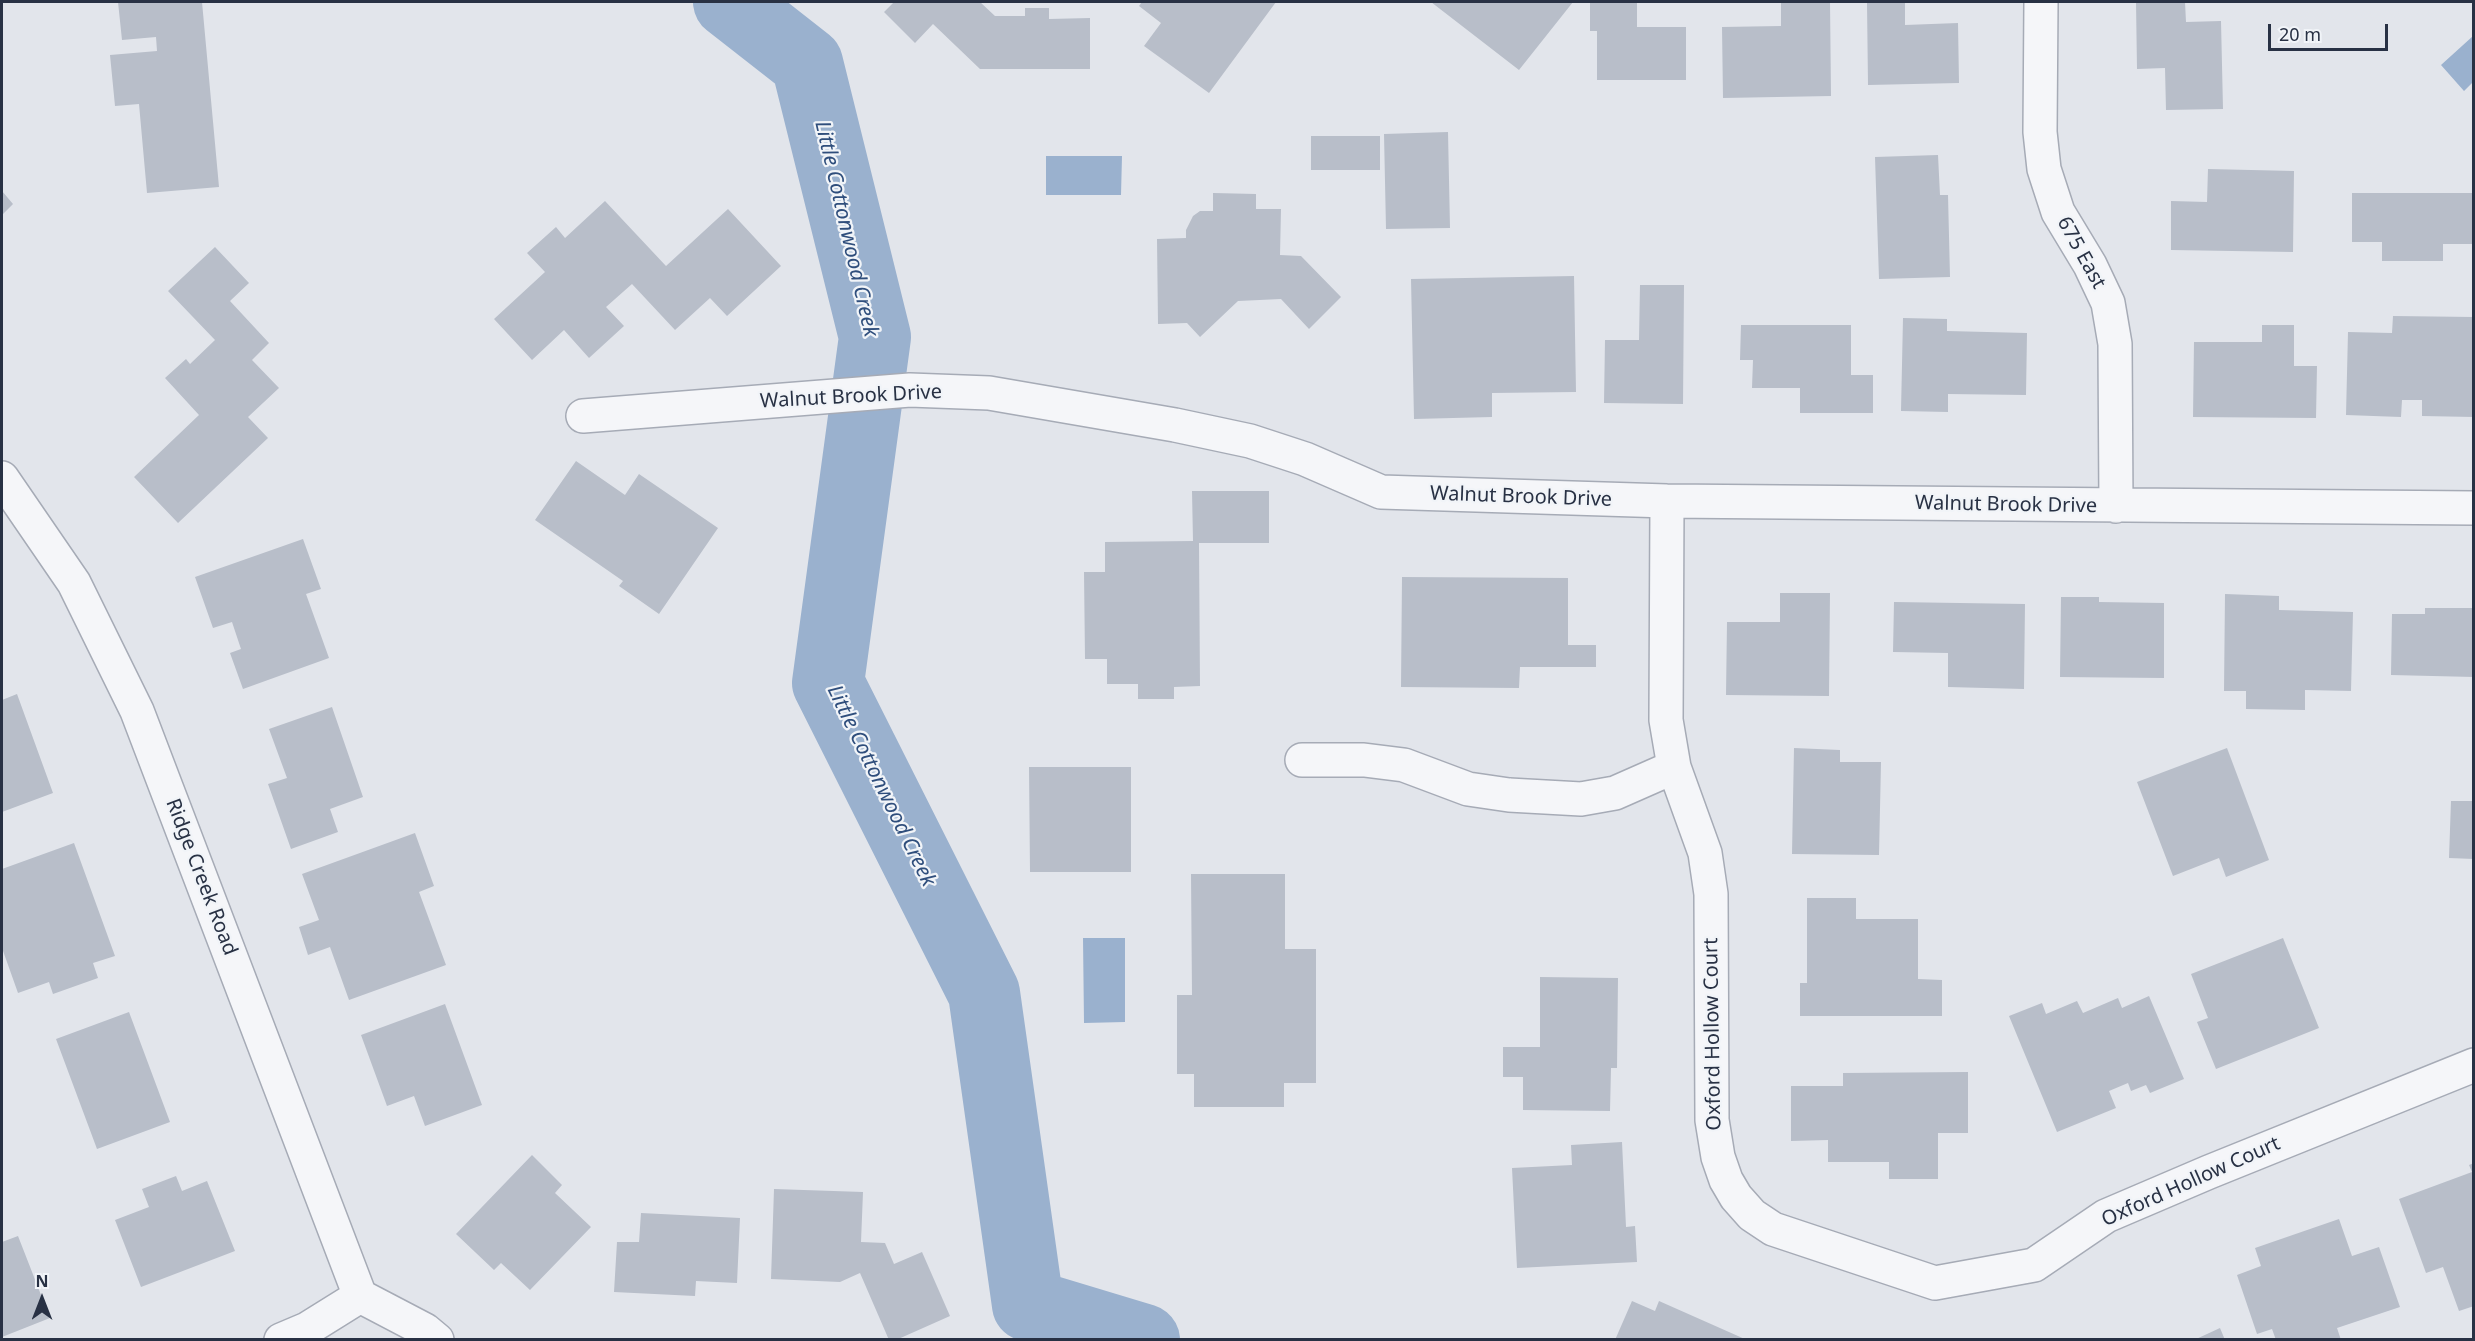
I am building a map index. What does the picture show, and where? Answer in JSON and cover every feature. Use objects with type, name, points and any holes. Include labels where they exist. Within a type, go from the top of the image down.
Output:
[{"type":"street","name":"675 East","points":[[2041,2],[2040,132],[2044,169],[2058,212],[2090,265],[2108,303],[2115,344],[2116,506]]},
{"type":"street","name":"Walnut Brook Drive","points":[[583,416],[910,390],[989,393],[1176,425],[1250,441],[1305,459],[1381,492],[1667,501],[2474,508]]},
{"type":"street","name":"Ridge Creek Road","points":[[2,478],[74,583],[137,711],[360,1296]]},
{"type":"street","name":"Oxford Hollow Court","points":[[1667,501],[1666,720],[1674,767],[1705,853],[1712,894],[1713,1120],[1718,1157],[1726,1180],[1737,1197],[1752,1215],[1773,1230],[1935,1283],[2034,1265],[2106,1216],[2474,1065]]},
{"type":"street","points":[[1302,760],[1384,762],[1404,765],[1468,789],[1509,795],[1581,799],[1615,793],[1674,767]]},
{"type":"street","points":[[281,1340],[307,1329],[360,1296],[425,1330],[437,1340]]},
{"type":"water","points":[[2473,36],[2473,82],[2464,91],[2441,65]]},
{"type":"water","points":[[1046,156],[1122,156],[1121,195],[1046,195]]},
{"type":"water","points":[[1083,938],[1125,938],[1125,1022],[1084,1023]]},
{"type":"building","points":[[118,2],[202,2],[219,187],[147,193],[139,104],[115,106],[110,55],[157,51],[156,37],[122,40]]},
{"type":"building","points":[[894,2],[980,2],[995,16],[1025,16],[1025,8],[1049,8],[1049,19],[1090,18],[1090,69],[980,69],[933,24],[915,43],[884,12]]},
{"type":"building","points":[[1142,2],[1276,2],[1209,93],[1144,46],[1161,23],[1139,6]]},
{"type":"building","points":[[1431,2],[1573,2],[1519,70]]},
{"type":"building","points":[[1590,2],[1637,2],[1637,27],[1686,27],[1686,80],[1597,80],[1597,31],[1590,31]]},
{"type":"building","points":[[1781,2],[1830,2],[1831,96],[1723,98],[1722,27],[1781,26]]},
{"type":"building","points":[[1905,2],[1905,25],[1958,23],[1959,83],[1868,85],[1867,3]]},
{"type":"building","points":[[2136,2],[2185,2],[2186,22],[2221,21],[2223,109],[2166,110],[2165,68],[2137,69]]},
{"type":"building","points":[[1448,132],[1450,228],[1386,229],[1384,134]]},
{"type":"building","points":[[1311,136],[1380,136],[1380,170],[1311,170]]},
{"type":"building","points":[[1938,155],[1940,195],[1948,195],[1950,277],[1879,279],[1875,157]]},
{"type":"building","points":[[2208,169],[2294,171],[2293,252],[2171,250],[2171,201],[2207,202]]},
{"type":"building","points":[[2,191],[13,204],[2,215]]},
{"type":"building","points":[[1213,193],[1256,194],[1256,209],[1281,209],[1280,255],[1301,256],[1341,297],[1309,329],[1281,299],[1238,301],[1200,337],[1187,323],[1158,324],[1157,239],[1186,238],[1186,230],[1193,216],[1200,211],[1213,211]]},
{"type":"building","points":[[2352,193],[2474,193],[2474,244],[2443,244],[2443,261],[2382,261],[2382,242],[2352,242]]},
{"type":"building","points":[[605,201],[666,266],[728,209],[781,266],[727,316],[710,298],[675,330],[632,284],[606,307],[624,326],[589,358],[564,330],[532,360],[494,319],[545,272],[527,253],[556,227],[565,238]]},
{"type":"building","points":[[215,247],[249,283],[230,301],[269,343],[252,360],[279,388],[248,417],[268,438],[178,523],[134,477],[199,415],[165,378],[186,359],[190,364],[215,340],[168,291]]},
{"type":"building","points":[[1574,276],[1576,392],[1492,393],[1492,417],[1414,419],[1411,279]]},
{"type":"building","points":[[1640,285],[1684,285],[1683,404],[1604,403],[1605,340],[1639,340]]},
{"type":"building","points":[[2393,316],[2474,317],[2474,417],[2422,416],[2422,400],[2402,400],[2401,417],[2346,415],[2348,332],[2392,333]]},
{"type":"building","points":[[1903,318],[1947,319],[1947,331],[2027,333],[2026,395],[1948,394],[1948,412],[1901,411]]},
{"type":"building","points":[[1741,325],[1851,325],[1851,375],[1873,375],[1873,413],[1800,413],[1800,388],[1752,388],[1753,360],[1740,360]]},
{"type":"building","points":[[2262,325],[2294,325],[2294,366],[2317,366],[2316,418],[2193,417],[2194,342],[2262,342]]},
{"type":"building","points":[[576,461],[625,495],[639,474],[718,528],[659,614],[619,586],[623,581],[535,520]]},
{"type":"building","points":[[1192,491],[1269,491],[1269,543],[1199,543],[1200,686],[1174,687],[1174,699],[1138,699],[1138,684],[1107,684],[1107,659],[1085,659],[1084,572],[1105,572],[1105,542],[1193,541]]},
{"type":"building","points":[[303,539],[321,589],[306,594],[329,658],[243,689],[230,653],[241,649],[232,622],[213,628],[195,577]]},
{"type":"building","points":[[1402,577],[1568,578],[1568,645],[1596,645],[1596,667],[1520,667],[1519,688],[1401,687]]},
{"type":"building","points":[[1780,593],[1830,593],[1829,696],[1726,695],[1727,622],[1780,622]]},
{"type":"building","points":[[2225,594],[2279,596],[2279,610],[2353,612],[2351,691],[2305,690],[2305,710],[2246,709],[2246,691],[2224,691]]},
{"type":"building","points":[[2061,597],[2099,597],[2099,602],[2164,603],[2164,678],[2060,677]]},
{"type":"building","points":[[1894,602],[2025,604],[2024,689],[1948,687],[1948,653],[1893,652]]},
{"type":"building","points":[[2425,608],[2474,608],[2474,677],[2391,675],[2392,614],[2425,614]]},
{"type":"building","points":[[17,694],[53,793],[2,812],[2,700]]},
{"type":"building","points":[[332,707],[363,797],[330,809],[338,832],[291,849],[268,784],[287,778],[269,729]]},
{"type":"building","points":[[1794,748],[1840,750],[1840,762],[1881,762],[1879,855],[1792,854]]},
{"type":"building","points":[[2227,748],[2269,860],[2226,877],[2219,858],[2173,876],[2137,782]]},
{"type":"building","points":[[1029,767],[1131,767],[1131,872],[1030,872]]},
{"type":"building","points":[[2451,801],[2474,801],[2474,859],[2449,858]]},
{"type":"building","points":[[415,833],[434,886],[419,892],[446,965],[349,1000],[330,947],[308,955],[299,927],[319,920],[302,874]]},
{"type":"building","points":[[74,843],[115,956],[93,963],[98,978],[53,994],[49,982],[18,993],[2,948],[2,869]]},
{"type":"building","points":[[1191,874],[1285,874],[1285,949],[1316,949],[1316,1083],[1284,1083],[1284,1107],[1194,1107],[1194,1074],[1177,1074],[1177,995],[1192,995]]},
{"type":"building","points":[[1807,898],[1856,898],[1856,919],[1918,919],[1918,979],[1942,980],[1942,1016],[1800,1016],[1800,983],[1807,983]]},
{"type":"building","points":[[2283,938],[2319,1028],[2216,1069],[2197,1022],[2208,1018],[2191,974]]},
{"type":"building","points":[[1540,977],[1618,978],[1617,1068],[1611,1068],[1610,1111],[1523,1110],[1523,1077],[1503,1077],[1503,1047],[1540,1047]]},
{"type":"building","points":[[2149,996],[2184,1079],[2150,1093],[2146,1085],[2131,1091],[2128,1083],[2109,1091],[2116,1108],[2057,1132],[2009,1016],[2042,1003],[2046,1014],[2077,1001],[2083,1013],[2118,998],[2122,1008]]},
{"type":"building","points":[[445,1004],[482,1105],[425,1126],[414,1096],[387,1106],[361,1035]]},
{"type":"building","points":[[129,1012],[170,1122],[97,1149],[56,1039]]},
{"type":"building","points":[[1968,1072],[1968,1133],[1938,1133],[1938,1179],[1889,1179],[1889,1162],[1828,1162],[1828,1140],[1791,1141],[1791,1086],[1843,1086],[1843,1073]]},
{"type":"building","points":[[1622,1142],[1626,1227],[1635,1226],[1637,1262],[1517,1268],[1512,1168],[1572,1165],[1571,1145]]},
{"type":"building","points":[[532,1155],[562,1185],[555,1193],[591,1227],[530,1290],[501,1263],[494,1270],[456,1234]]},
{"type":"building","points":[[2474,1163],[2474,1306],[2459,1311],[2443,1267],[2426,1273],[2399,1199],[2472,1172],[2469,1165]]},
{"type":"building","points":[[176,1176],[182,1191],[207,1181],[235,1251],[141,1287],[115,1220],[149,1207],[142,1189]]},
{"type":"building","points":[[774,1189],[863,1192],[861,1242],[885,1243],[894,1264],[922,1252],[950,1316],[896,1340],[889,1340],[860,1273],[840,1282],[771,1279]]},
{"type":"building","points":[[641,1213],[740,1218],[737,1283],[696,1281],[695,1296],[614,1292],[617,1242],[639,1242]]},
{"type":"building","points":[[2339,1219],[2352,1256],[2379,1247],[2400,1307],[2337,1328],[2341,1340],[2276,1340],[2272,1329],[2257,1334],[2237,1275],[2261,1266],[2255,1248]]},
{"type":"building","points":[[18,1236],[50,1318],[2,1337],[2,1242]]},
{"type":"building","points":[[1632,1301],[1655,1311],[1659,1301],[1747,1340],[1615,1340]]},
{"type":"building","points":[[2220,1328],[2225,1340],[2194,1340]]},
{"type":"waterway","name":"Little Cottonwood Creek","points":[[729,2],[807,63],[875,337],[828,683],[984,993],[1028,1305],[1144,1340]]}]
